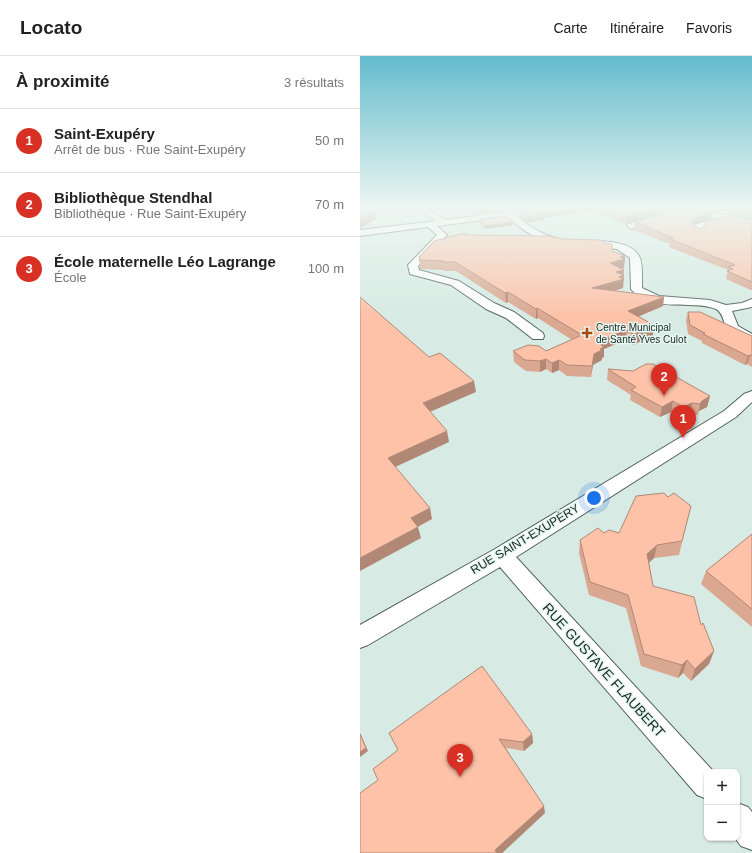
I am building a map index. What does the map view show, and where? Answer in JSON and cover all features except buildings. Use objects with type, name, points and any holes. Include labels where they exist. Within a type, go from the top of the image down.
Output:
[{"type":"street","points":[[433,244],[413,265],[414,272],[455,283],[490,306],[510,315],[538,336]]},
{"type":"street","points":[[601,244],[615,246],[632,253],[635,257],[637,289],[644,295],[655,300],[710,305],[724,309],[745,306],[752,303]]},
{"type":"street","points":[[724,309],[732,326],[737,331],[752,339]]},
{"type":"street","name":"RUE SAINT-EXUPÉRY","points":[[360,637],[502,555],[730,414],[749,396],[752,395]]},
{"type":"street","name":"RUE SAINT-EXUPÉRY","points":[[730,414],[752,408]]},
{"type":"street","name":"RUE GUSTAVE FLAUBERT","points":[[502,555],[704,782]]},
{"type":"street","points":[[740,821],[752,835]]},
{"type":"place","name":"Centre Municipal de Santé Yves Culot","points":[[587,333]]},
{"type":"place","name":"Bibliothèque Stendhal","points":[[664,396]]},
{"type":"place","name":"Saint-Exupéry","points":[[683,438]]},
{"type":"place","name":"École maternelle Léo Lagrange","points":[[460,777]]}]
